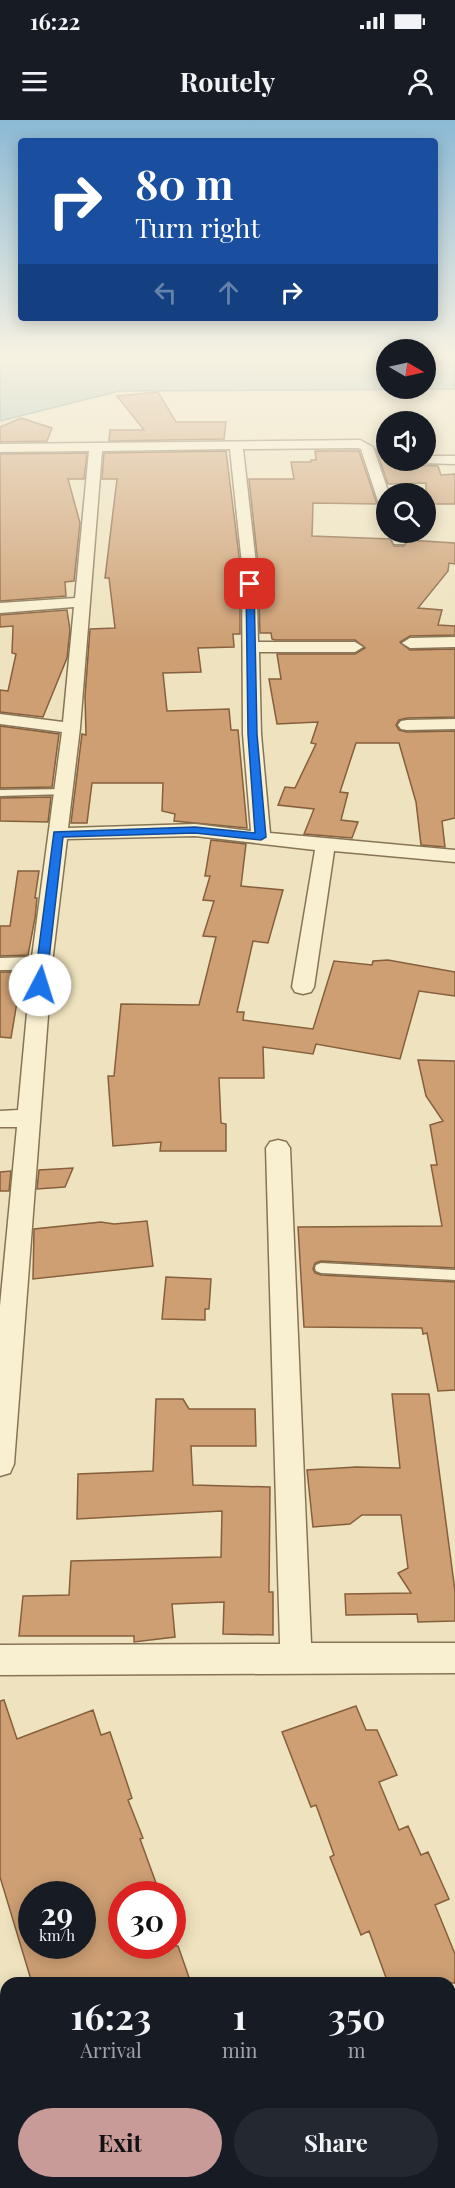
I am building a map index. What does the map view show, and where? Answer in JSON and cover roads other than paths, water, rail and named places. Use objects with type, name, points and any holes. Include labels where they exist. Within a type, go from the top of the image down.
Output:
[{"type":"street","points":[[0,1464],[42,963],[71,728],[95,453]]},
{"type":"street","points":[[237,453],[249,564],[252,734],[261,837]]},
{"type":"street","points":[[369,453],[379,483]]},
{"type":"street","points":[[371,460],[376,460]]},
{"type":"street","points":[[436,460],[455,460]]},
{"type":"street","points":[[0,608],[81,602]]},
{"type":"street","points":[[410,643],[455,642]]},
{"type":"street","points":[[251,647],[356,647]]},
{"type":"street","points":[[0,719],[71,728]]},
{"type":"street","points":[[407,725],[455,724]]},
{"type":"street","points":[[58,834],[195,830],[325,845],[455,856]]},
{"type":"street","points":[[303,987],[325,845]]},
{"type":"street","points":[[0,964],[42,963]]},
{"type":"street","points":[[0,1119],[30,1118]]},
{"type":"street","points":[[278,1148],[296,1659]]},
{"type":"street","points":[[0,1660],[455,1658]]},
{"type":"lane","points":[[0,793],[63,792]]},
{"type":"lane","points":[[321,1268],[455,1275]]}]
